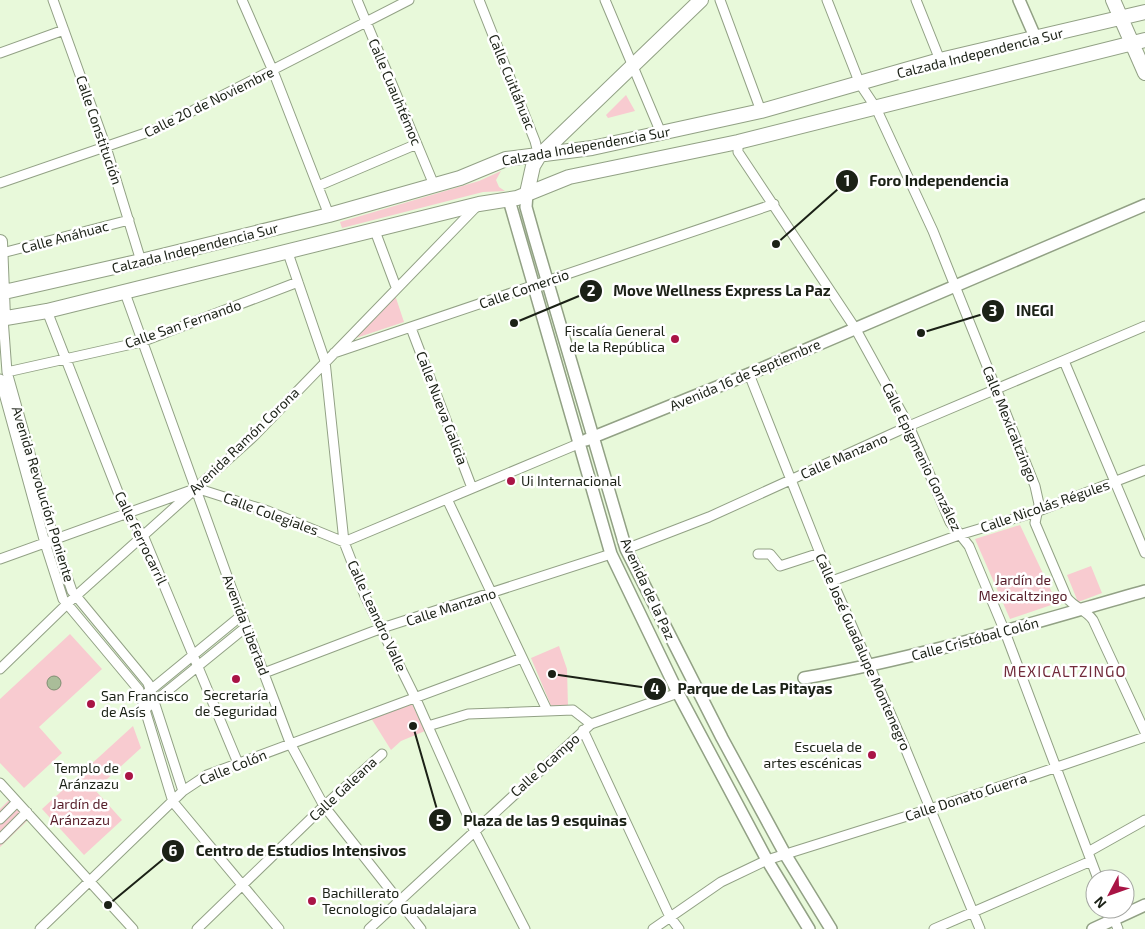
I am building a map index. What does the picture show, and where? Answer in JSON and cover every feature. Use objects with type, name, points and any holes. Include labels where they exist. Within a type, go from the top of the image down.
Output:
[{"type":"main road","points":[[527,193],[533,166],[539,156],[701,0]]},
{"type":"main road","points":[[1113,0],[1121,18],[1138,42],[1145,73]]},
{"type":"main road","name":"Calzada Independencia Sur","points":[[2,292],[141,261],[329,215],[460,178],[506,160],[592,148],[761,111],[940,60],[1145,12]]},
{"type":"main road","name":"Calzada Independencia Sur","points":[[1,319],[48,311],[125,293],[479,204],[509,200],[569,177],[738,142],[1138,42]]},
{"type":"main road","points":[[1,248],[1,319]]},
{"type":"street","name":"Calle Constitución","points":[[53,0],[106,148],[141,261]]},
{"type":"street","points":[[242,0],[273,71],[329,215]]},
{"type":"street","name":"Calle Cuauhtémoc","points":[[357,0],[434,184]]},
{"type":"street","name":"Calle 20 de Noviembre","points":[[0,183],[157,129],[409,0]]},
{"type":"street","name":"Calle Cuitláhuac","points":[[479,0],[535,141],[539,156]]},
{"type":"street","points":[[605,0],[661,133]]},
{"type":"street","points":[[720,0],[761,111]]},
{"type":"street","name":"Calle Mexicaltzingo","points":[[827,0],[860,84],[876,108],[933,232],[955,286],[1039,497],[1035,523],[1067,598],[1072,605],[1088,613],[1093,620],[1145,732]]},
{"type":"street","points":[[916,0],[940,60]]},
{"type":"street","points":[[1019,0],[1036,39]]},
{"type":"street","points":[[0,53],[64,30]]},
{"type":"street","name":"Calle Epigmenio González","points":[[738,142],[738,152],[855,328],[909,426],[950,522],[969,546],[1005,632],[1094,869]]},
{"type":"street","points":[[318,186],[417,144]]},
{"type":"street","name":"Avenida de la Paz","points":[[527,193],[526,206],[626,549],[696,690],[785,854],[831,929]]},
{"type":"street","name":"Avenida de la Paz","points":[[509,200],[611,554],[678,693],[768,860],[809,929]]},
{"type":"street","name":"Avenida Ramón Corona","points":[[0,669],[67,604],[253,437],[396,287],[479,204]]},
{"type":"street","name":"Calle Comercio","points":[[328,358],[533,284],[673,240],[774,204]]},
{"type":"street","name":"Avenida 16 de Septiembre","points":[[344,542],[593,437],[749,374],[1145,205]]},
{"type":"street","name":"Calle Anáhuac","points":[[1,248],[129,220]]},
{"type":"street","points":[[375,231],[396,287]]},
{"type":"street","name":"Calle Leandro Valle","points":[[288,253],[328,358],[344,542],[365,596],[415,697],[474,830],[525,929]]},
{"type":"street","name":"Calle San Fernando","points":[[3,375],[141,342],[298,282]]},
{"type":"street","name":"Avenida Libertad","points":[[125,293],[141,342],[291,745],[324,806],[421,929]]},
{"type":"street","name":"Calle Ferrocarril","points":[[48,311],[64,359],[127,515],[143,535],[195,654],[238,763]]},
{"type":"street","name":"Avenida Revolución Poniente","points":[[1,319],[3,375],[45,543],[63,599],[139,690],[172,802]]},
{"type":"street","name":"Calle Manzano","points":[[626,549],[709,517],[909,426],[1145,326]]},
{"type":"street","name":"Calle Nueva Galicia","points":[[412,328],[472,488]]},
{"type":"street","points":[[1064,361],[1145,553]]},
{"type":"street","name":"Calle José Guadalupe Montenegro","points":[[749,374],[820,553],[870,666],[980,929]]},
{"type":"street","name":"Avenida Revolución Poniente","points":[[3,375],[72,591],[148,683],[184,791]]},
{"type":"street","name":"Calle Nicolás Régules","points":[[832,581],[959,535],[1036,512],[1145,470]]},
{"type":"street","points":[[0,559],[127,515],[196,488]]},
{"type":"street","name":"Calle Colegiales","points":[[196,488],[268,511],[344,542]]},
{"type":"street","points":[[447,499],[547,710]]},
{"type":"street","points":[[758,554],[770,554],[780,566],[820,553]]},
{"type":"street","name":"Calle Manzano","points":[[264,673],[382,628],[611,554]]},
{"type":"street","name":"Calle Cristóbal Colón","points":[[804,678],[870,666],[1005,632],[1145,591]]},
{"type":"street","points":[[142,698],[242,615]]},
{"type":"street","points":[[144,710],[246,627]]},
{"type":"street","name":"Calle Colón","points":[[40,929],[184,791],[207,776],[522,658]]},
{"type":"street","points":[[428,726],[468,714],[547,710],[573,710],[590,724],[678,693],[696,690]]},
{"type":"street","name":"Calle Ocampo","points":[[369,929],[590,724]]},
{"type":"street","points":[[583,730],[670,917],[678,929]]},
{"type":"street","name":"Calle Donato Guerra","points":[[670,917],[721,882],[768,860],[930,810],[1145,737]]},
{"type":"street","name":"Calle Galeana","points":[[197,929],[324,806],[382,754]]},
{"type":"street","points":[[0,783],[133,929]]},
{"type":"street","points":[[0,819],[17,802]]},
{"type":"street","points":[[172,802],[279,929]]},
{"type":"street","points":[[0,839],[27,812]]},
{"type":"street","points":[[934,929],[973,913],[1090,857],[1145,820]]},
{"type":"street","points":[[653,929],[670,917]]},
{"type":"street","points":[[1093,929],[1114,919]]},
{"type":"green space","points":[[626,95],[635,111],[608,118],[606,115]]},
{"type":"green space","points":[[501,171],[496,180],[499,187],[505,191],[483,192],[342,228],[340,222],[479,181]]},
{"type":"green space","points":[[395,295],[404,322],[356,338],[354,335]]},
{"type":"green space","name":"Jardín de Mexicaltzingo","points":[[1020,525],[1057,603],[1010,619],[975,539]]},
{"type":"green space","points":[[1091,566],[1102,593],[1078,602],[1067,575]]},
{"type":"green space","points":[[70,634],[102,669],[39,727],[62,753],[24,788],[0,763],[0,699]]},
{"type":"green space","points":[[559,646],[567,669],[568,707],[552,708],[531,658]]},
{"type":"green space","points":[[411,702],[425,731],[401,741],[391,750],[371,718]]},
{"type":"green space","name":"Jardín de Aránzazu","points":[[133,726],[141,748],[95,790],[122,820],[84,855],[42,809]]},
{"type":"green space","points":[[10,799],[29,819],[0,847],[0,809]]},
{"type":"shaded area","points":[[51,676],[57,676],[61,683],[57,690],[51,690],[47,686],[47,680]]},
{"type":"place","name":"Foro Independencia","points":[[776,244]]},
{"type":"place","name":"Move Wellness Express La Paz","points":[[514,323]]},
{"type":"place","name":"INEGI","points":[[921,333]]},
{"type":"place","name":"Fiscalía General de la República","points":[[675,339]]},
{"type":"place","name":"Ui Internacional","points":[[511,481]]},
{"type":"place","name":"Parque de Las Pitayas","points":[[552,674]]},
{"type":"place","name":"Secretaría de Seguridad","points":[[236,679]]},
{"type":"place","name":"San Francisco de Asís","points":[[91,704]]},
{"type":"place","name":"Plaza de las 9 esquinas","points":[[413,726]]},
{"type":"place","name":"Escuela de artes escénicas","points":[[872,755]]},
{"type":"place","name":"Templo de Aránzazu","points":[[129,776]]},
{"type":"place","name":"Bachillerato Tecnologico Guadalajara","points":[[312,901]]},
{"type":"place","name":"Centro de Estudios Intensivos","points":[[108,905]]},
{"type":"district","name":"MEXICALTZINGO","points":[[1065,672]]}]
